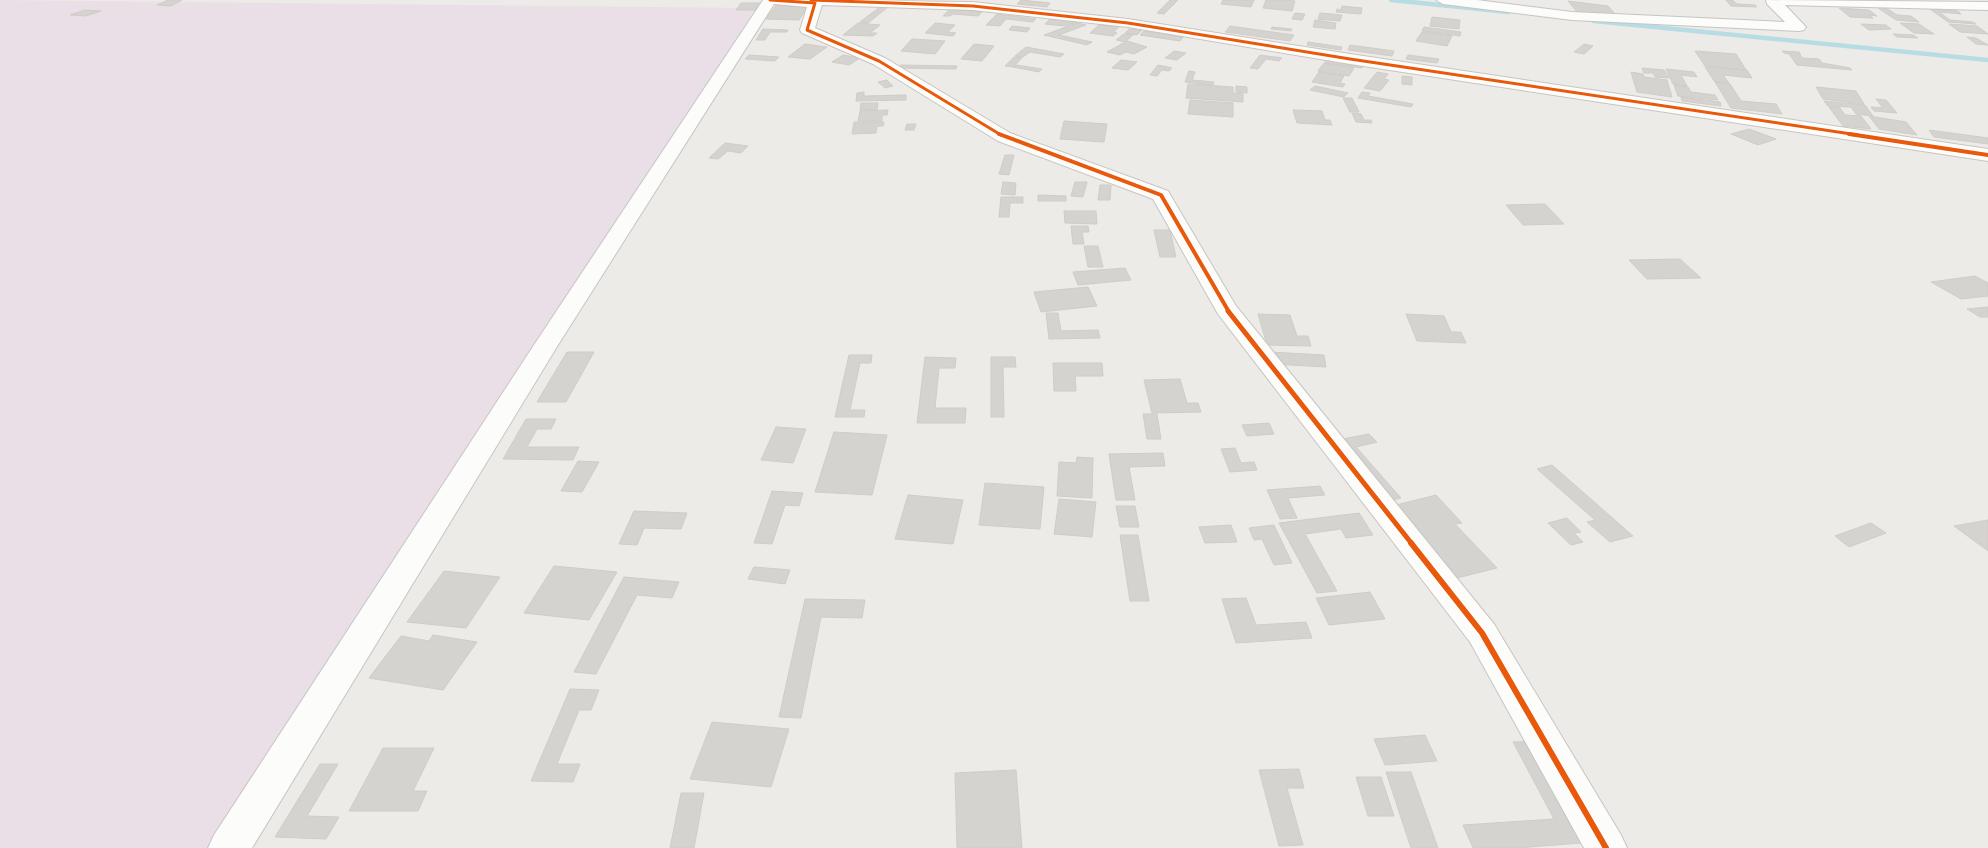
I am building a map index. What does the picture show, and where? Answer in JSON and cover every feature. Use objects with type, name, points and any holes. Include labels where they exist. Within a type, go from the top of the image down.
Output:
[{"type":"street","points":[[228,848],[541,354],[770,0],[814,3],[807,30],[879,61],[1004,137],[1161,195],[1226,309],[1482,633],[1606,848]]},
{"type":"street","points":[[811,0],[936,2],[1128,23],[1350,59],[1988,155]]},
{"type":"street","points":[[1443,0],[1572,16],[1795,28],[1799,27],[1772,1],[1988,6]]},
{"type":"shaded area","points":[[0,0],[756,8],[223,848],[0,848]]},
{"type":"building","points":[[168,0],[182,0],[171,6],[157,5]]},
{"type":"building","points":[[1021,0],[1050,3],[1047,7],[1017,4]]},
{"type":"building","points":[[1170,0],[1178,0],[1164,14],[1157,13]]},
{"type":"building","points":[[1223,0],[1254,0],[1251,7],[1221,4]]},
{"type":"building","points":[[1266,0],[1295,1],[1292,11],[1263,8]]},
{"type":"building","points":[[1726,0],[1732,0],[1737,4],[1755,5],[1757,7],[1731,6]]},
{"type":"building","points":[[1568,1],[1608,6],[1615,14],[1577,12]]},
{"type":"building","points":[[741,3],[762,3],[758,10],[736,10]]},
{"type":"building","points":[[777,4],[809,5],[799,20],[766,19]]},
{"type":"building","points":[[881,6],[888,7],[868,23],[860,22]]},
{"type":"building","points":[[1342,6],[1362,8],[1361,14],[1336,12],[1337,9],[1341,10]]},
{"type":"building","points":[[1839,8],[1869,10],[1877,16],[1869,15],[1873,18],[1850,17]]},
{"type":"building","points":[[1878,8],[1886,8],[1897,15],[1911,16],[1919,22],[1896,20]]},
{"type":"building","points":[[950,9],[982,12],[978,16],[953,14],[943,16]]},
{"type":"building","points":[[1930,9],[1958,11],[1961,14],[1939,12],[1950,20],[1973,22],[1976,24],[1948,22]]},
{"type":"building","points":[[85,10],[101,11],[86,16],[70,15]]},
{"type":"building","points":[[1295,13],[1305,14],[1302,20],[1292,19]]},
{"type":"building","points":[[1320,13],[1342,15],[1340,21],[1318,19]]},
{"type":"building","points":[[997,14],[1036,19],[1033,22],[1006,19],[1000,26],[986,25]]},
{"type":"building","points":[[1432,17],[1460,20],[1459,29],[1430,26]]},
{"type":"building","points":[[1051,18],[1077,22],[1065,26],[1045,24]]},
{"type":"building","points":[[1315,20],[1336,23],[1335,29],[1313,27]]},
{"type":"building","points":[[858,23],[880,25],[870,33],[877,33],[873,36],[843,35]]},
{"type":"building","points":[[935,23],[955,25],[948,32],[956,33],[953,36],[925,33]]},
{"type":"building","points":[[1077,23],[1086,25],[1059,35],[1092,42],[1087,45],[1044,35]]},
{"type":"building","points":[[1900,23],[1919,24],[1934,34],[1914,33]]},
{"type":"building","points":[[1861,24],[1886,25],[1891,29],[1869,30]]},
{"type":"building","points":[[1949,24],[1977,26],[1988,34],[1960,32]]},
{"type":"building","points":[[1099,25],[1119,27],[1114,32],[1117,33],[1113,36],[1090,33]]},
{"type":"building","points":[[1012,26],[1030,28],[1027,32],[1009,30]]},
{"type":"building","points":[[1230,26],[1294,35],[1290,41],[1225,32]]},
{"type":"building","points":[[1272,27],[1292,29],[1291,31],[1271,29]]},
{"type":"building","points":[[1424,27],[1461,32],[1460,36],[1422,31]]},
{"type":"building","points":[[763,29],[788,30],[787,32],[770,32],[765,40],[756,40]]},
{"type":"building","points":[[1129,29],[1142,30],[1137,35],[1125,33]]},
{"type":"building","points":[[1144,31],[1183,37],[1180,41],[1140,35]]},
{"type":"building","points":[[1422,32],[1452,36],[1447,46],[1416,41]]},
{"type":"building","points":[[1124,34],[1133,35],[1125,42],[1116,40]]},
{"type":"building","points":[[1893,34],[1913,35],[1918,38],[1897,37]]},
{"type":"building","points":[[1967,37],[1976,38],[1988,45],[1976,44]]},
{"type":"building","points":[[912,39],[945,41],[935,54],[901,51]]},
{"type":"building","points":[[1127,41],[1147,47],[1134,54],[1126,52],[1120,55],[1107,52]]},
{"type":"building","points":[[1308,42],[1342,47],[1341,50],[1307,45]]},
{"type":"building","points":[[805,44],[827,47],[810,59],[788,57]]},
{"type":"building","points":[[974,44],[994,46],[982,61],[961,59]]},
{"type":"building","points":[[1584,44],[1593,46],[1584,54],[1574,52]]},
{"type":"building","points":[[1350,45],[1394,51],[1392,56],[1348,50]]},
{"type":"building","points":[[1026,47],[1064,54],[1060,57],[1030,52],[1023,57],[1015,56]]},
{"type":"building","points":[[1174,51],[1186,53],[1177,60],[1165,58]]},
{"type":"building","points":[[1695,51],[1736,54],[1746,70],[1705,66]]},
{"type":"building","points":[[1782,51],[1799,52],[1802,58],[1819,59],[1822,63],[1852,70],[1797,65],[1789,54]]},
{"type":"building","points":[[749,55],[779,57],[775,61],[745,59]]},
{"type":"building","points":[[843,55],[860,58],[849,65],[832,62]]},
{"type":"building","points":[[1260,55],[1282,58],[1279,61],[1266,59],[1258,69],[1250,68]]},
{"type":"building","points":[[1408,55],[1439,59],[1437,63],[1406,59]]},
{"type":"building","points":[[1014,57],[1022,58],[1013,67],[1005,66]]},
{"type":"building","points":[[1121,60],[1137,62],[1128,70],[1112,68]]},
{"type":"building","points":[[1327,60],[1363,65],[1362,68],[1325,63]]},
{"type":"building","points":[[1324,63],[1354,68],[1349,76],[1318,71]]},
{"type":"building","points":[[901,65],[957,66],[956,69],[899,68]]},
{"type":"building","points":[[1016,65],[1042,69],[1039,72],[1013,67]]},
{"type":"building","points":[[1158,65],[1172,68],[1169,71],[1162,70],[1157,76],[1150,75]]},
{"type":"building","points":[[1705,67],[1747,70],[1752,78],[1723,75],[1729,83],[1715,82]]},
{"type":"building","points":[[1642,68],[1664,70],[1669,78],[1655,77],[1653,73],[1644,73]]},
{"type":"building","points":[[1666,69],[1694,72],[1697,77],[1681,75],[1687,86],[1673,84]]},
{"type":"building","points":[[1189,71],[1195,72],[1192,80],[1214,82],[1213,85],[1185,82]]},
{"type":"building","points":[[1319,72],[1344,76],[1340,83],[1345,84],[1343,87],[1312,82]]},
{"type":"building","points":[[1377,72],[1388,74],[1384,79],[1389,80],[1380,91],[1364,88]]},
{"type":"building","points":[[1631,72],[1643,74],[1644,77],[1667,80],[1672,97],[1637,92]]},
{"type":"building","points":[[1402,76],[1412,77],[1412,85],[1402,84]]},
{"type":"building","points":[[887,80],[893,86],[885,88],[878,82]]},
{"type":"building","points":[[1715,82],[1730,84],[1741,101],[1776,104],[1782,114],[1731,108]]},
{"type":"building","points":[[1188,84],[1233,87],[1233,93],[1243,94],[1243,102],[1186,98]]},
{"type":"building","points":[[1674,85],[1688,87],[1691,92],[1715,95],[1718,100],[1678,96]]},
{"type":"building","points":[[1236,86],[1247,87],[1247,93],[1236,92]]},
{"type":"building","points":[[1315,86],[1348,93],[1344,97],[1310,90]]},
{"type":"building","points":[[1816,87],[1856,91],[1864,104],[1823,99]]},
{"type":"building","points":[[864,92],[864,96],[906,95],[906,100],[856,101],[857,93]]},
{"type":"building","points":[[1362,92],[1370,93],[1368,96],[1413,104],[1411,107],[1358,98]]},
{"type":"building","points":[[1681,97],[1720,102],[1721,106],[1682,101]]},
{"type":"building","points":[[1343,98],[1352,98],[1359,112],[1350,112]]},
{"type":"building","points":[[1876,99],[1886,100],[1897,113],[1874,111],[1871,107],[1883,108]]},
{"type":"building","points":[[1190,100],[1233,103],[1233,117],[1188,114]]},
{"type":"building","points":[[1824,101],[1865,105],[1873,116],[1856,114],[1851,107],[1828,106]]},
{"type":"building","points":[[861,103],[878,103],[877,110],[860,110]]},
{"type":"building","points":[[1829,107],[1840,108],[1845,115],[1861,116],[1871,129],[1843,126]]},
{"type":"building","points":[[888,110],[887,115],[882,115],[882,121],[858,121],[860,111]]},
{"type":"building","points":[[1293,110],[1322,111],[1325,120],[1330,120],[1332,125],[1297,123]]},
{"type":"building","points":[[1352,113],[1361,114],[1364,120],[1371,120],[1372,123],[1356,122]]},
{"type":"building","points":[[1869,116],[1906,122],[1917,135],[1879,129]]},
{"type":"building","points":[[1064,121],[1107,124],[1104,142],[1060,139]]},
{"type":"building","points":[[854,122],[884,122],[883,126],[877,126],[876,133],[852,134]]},
{"type":"building","points":[[907,124],[916,124],[914,130],[905,130]]},
{"type":"building","points":[[1749,129],[1776,139],[1758,145],[1731,134]]},
{"type":"building","points":[[1929,130],[1988,138],[1988,144],[1934,137]]},
{"type":"building","points":[[725,143],[748,146],[741,153],[728,151],[718,159],[709,158]]},
{"type":"building","points":[[1005,155],[1014,155],[1009,175],[999,174]]},
{"type":"building","points":[[1003,182],[1016,183],[1015,195],[1001,194]]},
{"type":"building","points":[[1075,182],[1087,182],[1083,197],[1071,196]]},
{"type":"building","points":[[1100,185],[1111,185],[1110,200],[1098,200]]},
{"type":"building","points":[[1038,195],[1066,196],[1066,201],[1038,201]]},
{"type":"building","points":[[1001,197],[1023,197],[1023,203],[1010,203],[1009,217],[999,217]]},
{"type":"building","points":[[1545,204],[1564,224],[1523,225],[1506,205]]},
{"type":"building","points":[[1064,211],[1096,211],[1097,224],[1065,223]]},
{"type":"building","points":[[1071,226],[1088,226],[1089,232],[1082,232],[1084,244],[1073,244]]},
{"type":"building","points":[[1154,230],[1170,230],[1176,257],[1160,257]]},
{"type":"building","points":[[1084,246],[1098,246],[1103,267],[1088,267]]},
{"type":"building","points":[[1680,259],[1701,278],[1647,279],[1629,260]]},
{"type":"building","points":[[1125,268],[1131,280],[1078,285],[1073,272]]},
{"type":"building","points":[[1975,276],[1988,283],[1988,296],[1961,299],[1931,282]]},
{"type":"building","points":[[1088,287],[1097,306],[1041,312],[1034,292]]},
{"type":"building","points":[[1988,307],[1988,317],[1980,317],[1967,309]]},
{"type":"building","points":[[1046,313],[1058,313],[1061,331],[1098,330],[1100,338],[1049,339]]},
{"type":"building","points":[[1258,314],[1290,315],[1297,336],[1308,336],[1311,346],[1267,345]]},
{"type":"building","points":[[1406,314],[1444,316],[1451,332],[1461,332],[1466,343],[1417,341]]},
{"type":"building","points":[[567,352],[594,352],[566,402],[537,402]]},
{"type":"building","points":[[1270,352],[1324,355],[1326,367],[1272,364]]},
{"type":"building","points":[[849,355],[872,355],[871,363],[860,363],[850,410],[865,410],[864,417],[835,417]]},
{"type":"building","points":[[925,357],[956,358],[955,368],[939,368],[935,408],[966,408],[965,423],[917,423]]},
{"type":"building","points":[[991,357],[1015,357],[1016,367],[1003,367],[1004,417],[991,417]]},
{"type":"building","points":[[1053,363],[1102,363],[1103,376],[1075,376],[1076,391],[1054,391]]},
{"type":"building","points":[[1180,379],[1187,403],[1198,403],[1201,412],[1152,413],[1144,380]]},
{"type":"building","points":[[1143,414],[1157,414],[1161,439],[1147,439]]},
{"type":"building","points":[[526,419],[556,419],[551,429],[537,429],[527,447],[579,447],[573,460],[503,459]]},
{"type":"building","points":[[1269,423],[1274,434],[1247,436],[1242,425]]},
{"type":"building","points":[[776,427],[806,429],[793,463],[761,460]]},
{"type":"building","points":[[834,432],[887,435],[872,495],[815,492]]},
{"type":"building","points":[[1369,434],[1377,442],[1356,447],[1401,498],[1384,502],[1332,441]]},
{"type":"building","points":[[1235,448],[1241,463],[1254,462],[1257,470],[1230,472],[1221,449]]},
{"type":"building","points":[[1163,453],[1165,466],[1129,467],[1135,500],[1116,500],[1109,454]]},
{"type":"building","points":[[1077,457],[1093,458],[1092,498],[1057,496],[1059,462],[1076,463]]},
{"type":"building","points":[[578,461],[599,462],[582,492],[561,491]]},
{"type":"building","points":[[1552,465],[1633,536],[1610,542],[1587,522],[1595,520],[1537,469]]},
{"type":"building","points":[[985,483],[1044,487],[1040,529],[979,525]]},
{"type":"building","points":[[1320,486],[1325,495],[1288,498],[1297,518],[1280,519],[1267,490]]},
{"type":"building","points":[[772,491],[803,493],[799,506],[785,505],[772,544],[754,543]]},
{"type":"building","points":[[908,495],[963,500],[953,544],[895,539]]},
{"type":"building","points":[[1436,495],[1462,523],[1455,524],[1497,568],[1457,578],[1392,506]]},
{"type":"building","points":[[1059,499],[1096,502],[1092,537],[1054,534]]},
{"type":"building","points":[[1116,506],[1135,506],[1139,527],[1120,527]]},
{"type":"building","points":[[634,511],[687,513],[681,529],[644,528],[637,545],[619,544]]},
{"type":"building","points":[[1359,513],[1373,535],[1346,538],[1341,529],[1305,534],[1337,591],[1317,593],[1279,523]]},
{"type":"building","points":[[1567,518],[1581,532],[1574,533],[1583,542],[1571,545],[1548,523]]},
{"type":"building","points":[[1988,520],[1988,551],[1954,526]]},
{"type":"building","points":[[1871,523],[1886,533],[1849,547],[1835,536]]},
{"type":"building","points":[[1231,525],[1237,542],[1205,543],[1199,527]]},
{"type":"building","points":[[1274,525],[1292,563],[1274,565],[1262,539],[1254,540],[1249,528]]},
{"type":"building","points":[[1120,535],[1138,535],[1149,601],[1130,601]]},
{"type":"building","points":[[554,566],[617,572],[589,620],[524,613]]},
{"type":"building","points":[[754,567],[790,570],[785,584],[748,579]]},
{"type":"building","points":[[444,571],[500,577],[466,628],[407,622]]},
{"type":"building","points":[[624,577],[679,582],[672,598],[637,595],[596,674],[574,672]]},
{"type":"building","points":[[1370,592],[1385,619],[1329,625],[1316,598]]},
{"type":"building","points":[[1246,598],[1256,625],[1306,622],[1312,638],[1236,643],[1222,599]]},
{"type":"building","points":[[805,599],[865,600],[862,618],[821,617],[801,718],[779,717]]},
{"type":"building","points":[[433,635],[477,642],[443,690],[369,678],[401,636],[429,641]]},
{"type":"building","points":[[570,689],[599,690],[591,710],[579,710],[557,764],[580,764],[573,782],[531,781]]},
{"type":"building","points":[[712,722],[789,729],[771,787],[690,779]]},
{"type":"building","points":[[1425,735],[1437,761],[1385,765],[1374,739]]},
{"type":"building","points":[[1538,741],[1594,842],[1517,848],[1473,848],[1463,825],[1554,819],[1513,742]]},
{"type":"building","points":[[383,748],[434,748],[413,791],[427,791],[418,811],[349,811]]},
{"type":"building","points":[[320,764],[338,764],[307,816],[339,817],[326,839],[275,837]]},
{"type":"building","points":[[1299,769],[1304,788],[1287,788],[1303,845],[1279,846],[1259,770]]},
{"type":"building","points":[[1016,770],[1022,848],[957,848],[955,773]]},
{"type":"building","points":[[1386,772],[1411,772],[1438,848],[1411,848]]},
{"type":"building","points":[[1356,777],[1381,777],[1394,816],[1368,816]]},
{"type":"building","points":[[681,793],[704,793],[694,848],[670,848]]},
{"type":"waterway","points":[[1391,0],[1508,12]]},
{"type":"waterway","points":[[1594,21],[1988,60]]},
{"type":"cycle path","points":[[770,0],[815,3],[807,30],[879,61],[1004,137],[1161,195],[1226,309],[1482,633],[1606,848]]},
{"type":"cycle path","points":[[811,0],[973,6],[1128,23],[1350,59],[1988,155]]}]
